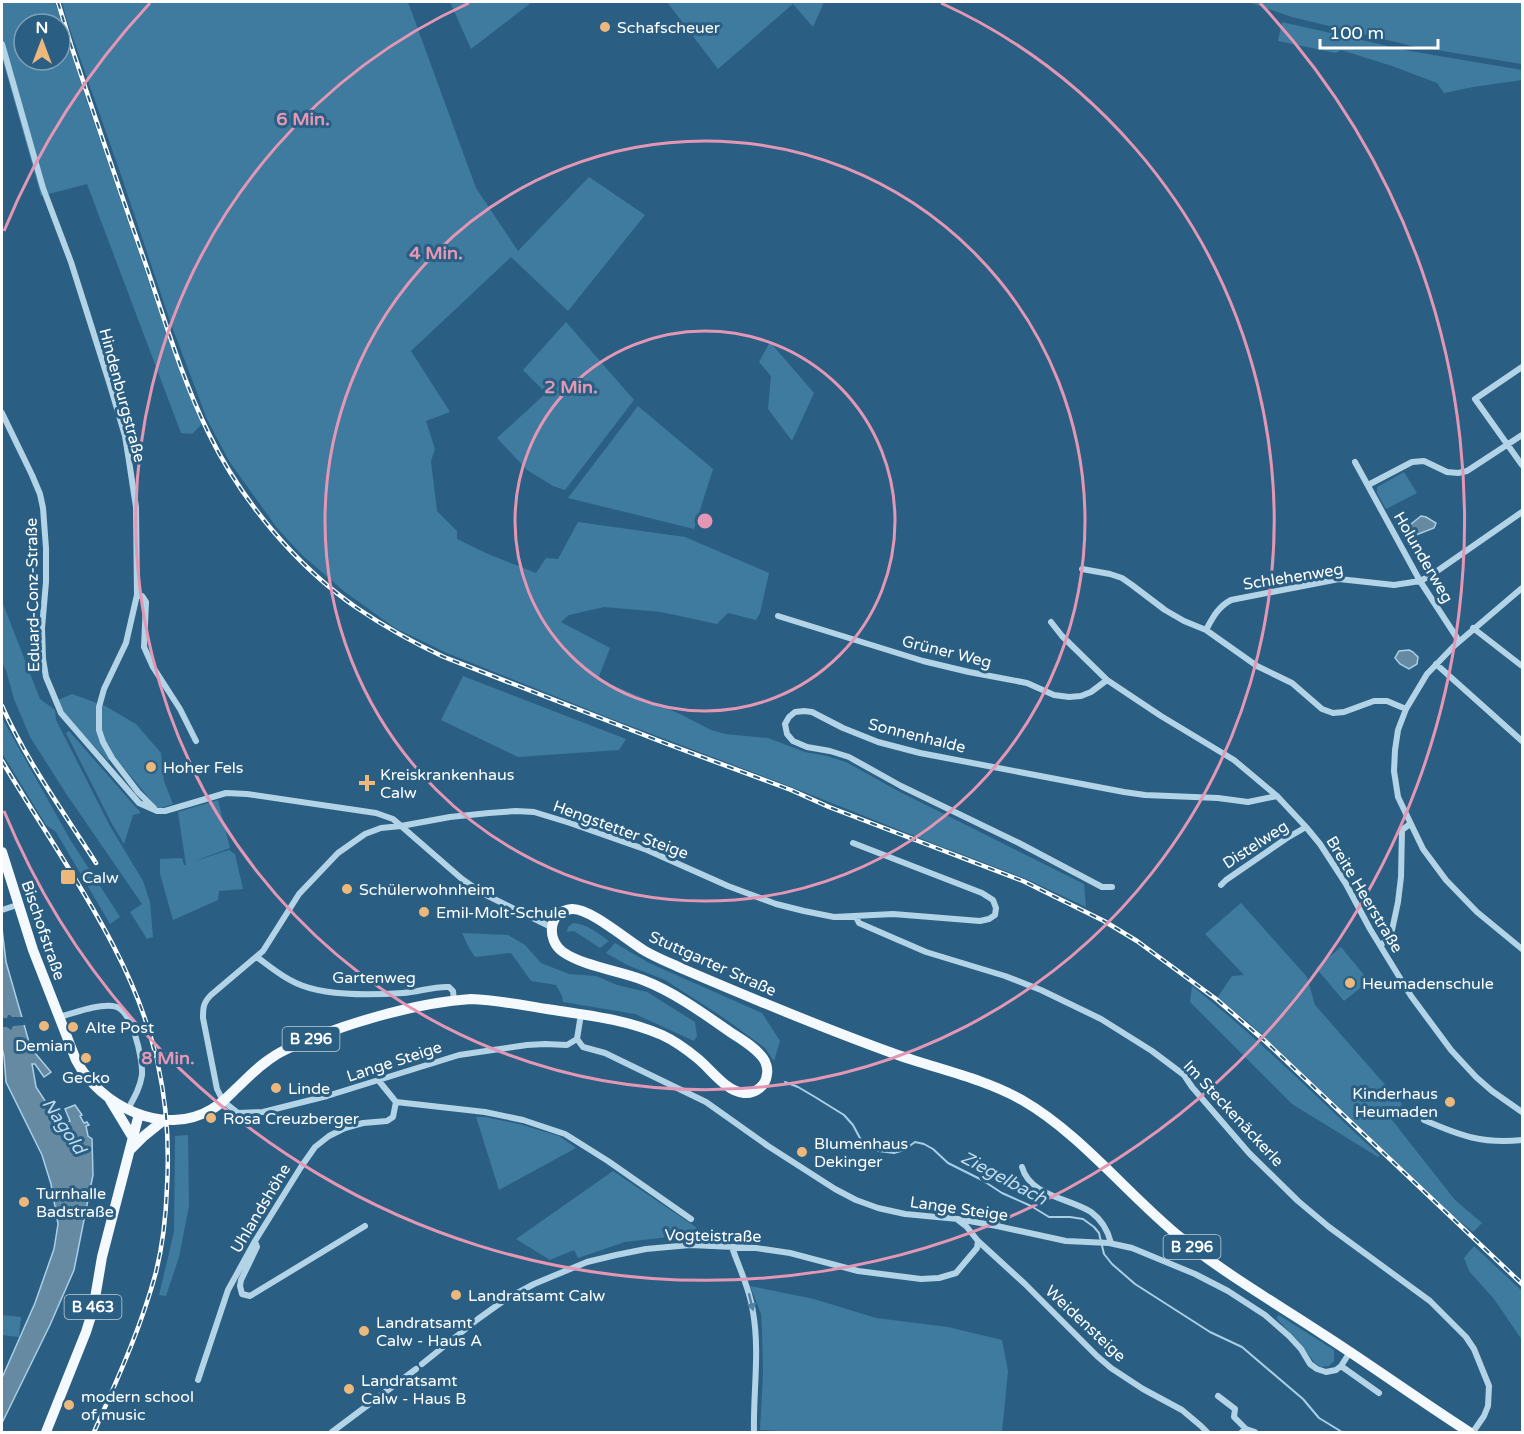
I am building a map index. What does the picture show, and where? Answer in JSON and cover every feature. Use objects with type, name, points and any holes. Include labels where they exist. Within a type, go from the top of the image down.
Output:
[{"type":"main road","name":"Bischofstraße","points":[[2,852],[33,950],[59,1017]]},
{"type":"main road","name":"Stuttgarter Straße","points":[[551,927],[560,913],[568,910],[584,911],[644,950],[691,972],[838,1032],[983,1083],[1022,1100],[1065,1131],[1160,1220],[1198,1252],[1471,1432]]},
{"type":"main road","name":"B 296","points":[[59,1017],[80,1068],[94,1085],[110,1100],[128,1109],[139,1114],[165,1119],[199,1116],[212,1109],[268,1060],[317,1036],[363,1021],[426,1005],[471,999],[618,1020],[666,1037],[682,1046],[734,1090],[745,1094],[763,1085],[768,1071],[764,1059],[735,1035],[648,981],[588,963],[564,953],[556,945],[551,927]]},
{"type":"main road","points":[[110,1100],[133,1138]]},
{"type":"main road","name":"B 463","points":[[46,1432],[93,1310],[102,1257],[139,1114]]},
{"type":"main road","points":[[130,1151],[165,1119]]},
{"type":"street","name":"Hindenburgstraße","points":[[2,44],[43,188],[71,262],[110,385],[129,460],[136,507],[137,595],[126,643],[104,689],[99,707],[99,730],[112,758],[138,792],[157,811]]},
{"type":"street","points":[[1522,367],[1475,399],[1522,465]]},
{"type":"street","name":"Eduard-Conz-Straße","points":[[2,413],[36,484],[43,508],[46,582],[42,628],[46,677],[61,713],[139,803],[157,811]]},
{"type":"street","points":[[1368,485],[1412,462],[1424,461],[1447,472],[1467,471],[1522,435]]},
{"type":"street","name":"Holunderweg","points":[[1355,462],[1420,581],[1459,641]]},
{"type":"street","name":"Schlehenweg","points":[[1206,630],[1216,611],[1223,604],[1232,600],[1339,579],[1394,585],[1420,581],[1522,512]]},
{"type":"street","points":[[1082,569],[1122,578],[1165,610],[1206,630],[1257,666],[1292,683],[1322,709],[1334,713],[1344,712],[1374,701],[1387,701],[1406,708]]},
{"type":"street","points":[[1522,588],[1473,628],[1428,674],[1406,708],[1398,730],[1394,771],[1398,797],[1422,849],[1446,880],[1477,912],[1522,949]]},
{"type":"street","points":[[137,595],[142,596],[146,602],[144,647],[153,667],[180,709],[196,741]]},
{"type":"street","name":"Grüner Weg","points":[[778,616],[923,661],[1027,683],[1054,694],[1081,696],[1091,692],[1107,680]]},
{"type":"street","name":"Breite Heerstraße","points":[[1051,622],[1062,636],[1107,680],[1234,760],[1277,796],[1320,844],[1411,996],[1451,1050],[1492,1091],[1522,1112]]},
{"type":"street","points":[[1473,628],[1522,666]]},
{"type":"street","points":[[1436,664],[1522,741]]},
{"type":"street","name":"Sonnenhalde","points":[[1112,887],[1102,887],[1019,843],[900,786],[849,757],[807,747],[793,741],[787,734],[785,724],[795,712],[812,712],[878,742],[920,753],[1124,792],[1248,801],[1277,796]]},
{"type":"street","points":[[157,811],[165,811],[226,794],[247,794],[376,813],[393,819],[462,879],[482,893],[551,927]]},
{"type":"street","name":"Hengstetter Steige","points":[[223,1101],[217,1089],[203,1018],[202,1008],[205,1001],[263,951],[299,894],[338,853],[364,834],[381,828],[470,815],[516,811],[534,812],[647,850],[728,886],[776,904],[834,917],[893,914],[980,921],[995,915],[993,900],[982,893],[853,843]]},
{"type":"street","points":[[1380,945],[1391,935],[1394,926],[1401,877],[1402,830],[1410,824]]},
{"type":"street","name":"Distelweg","points":[[1221,885],[1266,852],[1306,827]]},
{"type":"street","points":[[2,909],[18,905]]},
{"type":"street","name":"Im Steckenäckerle","points":[[856,916],[860,923],[902,943],[1005,976],[1101,1019],[1152,1051],[1184,1075],[1249,1153],[1298,1201],[1337,1234],[1430,1301],[1466,1337],[1474,1349],[1489,1386],[1488,1406],[1484,1417],[1471,1432]]},
{"type":"street","name":"Gartenweg","points":[[257,957],[296,983],[313,989],[331,992],[400,993],[449,987],[453,992],[454,1000]]},
{"type":"street","points":[[59,1017],[91,1008],[114,1006],[120,1008],[133,1028],[142,1067],[137,1092],[128,1109]]},
{"type":"street","points":[[577,1040],[581,1014]]},
{"type":"street","name":"Lange Steige","points":[[223,1101],[238,1113],[263,1112],[327,1096],[459,1054],[536,1044],[567,1045],[577,1040],[583,1047],[605,1053],[706,1102],[777,1152],[856,1200],[905,1214],[958,1219],[1058,1240],[1110,1243],[1132,1248],[1228,1291],[1281,1329],[1301,1349],[1310,1364],[1317,1369],[1326,1372],[1336,1370],[1341,1366]]},
{"type":"street","points":[[379,1080],[396,1102],[485,1112],[523,1120],[565,1134],[691,1219]]},
{"type":"street","name":"Uhlandshöhe","points":[[198,1380],[228,1290],[255,1241],[315,1147],[329,1136],[345,1128],[363,1123],[387,1121],[393,1117],[396,1102]]},
{"type":"street","points":[[1424,1120],[1476,1140],[1501,1142],[1522,1140]]},
{"type":"street","points":[[1022,1167],[1028,1179],[1044,1190],[1091,1212],[1108,1232],[1110,1243]]},
{"type":"street","name":"Weidensteige","points":[[958,1219],[978,1241],[1111,1368],[1182,1410],[1207,1432]]},
{"type":"street","points":[[255,1241],[257,1247],[240,1286],[242,1294],[250,1296],[365,1226]]},
{"type":"street","name":"Vogteistraße","points":[[422,1364],[506,1299],[534,1284],[587,1262],[646,1249],[690,1245],[732,1247],[790,1253],[858,1271],[921,1279],[939,1278],[956,1273],[977,1248],[978,1241]]},
{"type":"street","points":[[732,1247],[747,1286],[753,1311],[756,1375],[754,1432]]},
{"type":"street","points":[[1350,1352],[1341,1366],[1378,1393]]},
{"type":"street","points":[[333,1432],[416,1369]]},
{"type":"street","points":[[1218,1396],[1235,1410],[1234,1417],[1244,1431],[1255,1432]]},
{"type":"shaded area","points":[[2,2],[55,2],[58,12],[12,12],[12,72],[72,72],[72,55],[164,326],[202,424],[192,434],[181,433],[87,184],[41,196],[2,58]]},
{"type":"shaded area","points":[[62,2],[408,2],[476,188],[518,251],[589,177],[645,215],[568,311],[511,257],[411,351],[450,412],[426,421],[435,449],[431,461],[437,511],[457,531],[457,539],[536,573],[546,558],[558,559],[578,522],[685,537],[769,573],[760,613],[756,620],[728,613],[717,624],[661,612],[604,607],[569,615],[561,622],[610,648],[598,679],[680,714],[711,730],[725,734],[768,738],[805,752],[846,762],[898,791],[1084,884],[1086,907],[1024,878],[447,653],[395,628],[345,592],[302,555],[277,528],[229,461],[207,419],[171,324],[72,35],[72,12],[65,12]]},
{"type":"shaded area","points":[[450,2],[532,2],[471,49]]},
{"type":"shaded area","points":[[667,2],[824,2],[813,27],[793,4],[718,69]]},
{"type":"shaded area","points":[[1248,2],[1522,2],[1522,64],[1412,46],[1292,17]]},
{"type":"shaded area","points":[[1282,22],[1410,51],[1522,70],[1522,80],[1444,93],[1437,83],[1341,50],[1336,53],[1278,41]]},
{"type":"shaded area","points":[[566,322],[634,400],[565,490],[553,486],[527,470],[497,438],[546,393],[523,370]]},
{"type":"shaded area","points":[[770,342],[814,393],[792,441],[768,409],[771,376],[759,362]]},
{"type":"shaded area","points":[[638,406],[713,469],[694,529],[568,498]]},
{"type":"shaded area","points":[[1404,472],[1417,493],[1386,509],[1377,493],[1377,487]]},
{"type":"shaded area","points":[[2,601],[40,699],[55,710],[56,720],[110,826],[143,881],[150,902],[153,937],[147,939],[130,912],[142,904],[30,737],[2,663]]},
{"type":"shaded area","points":[[463,676],[626,739],[619,750],[518,757],[441,720]]},
{"type":"shaded area","points":[[72,694],[105,706],[136,724],[161,753],[164,781],[173,804],[158,809],[115,757],[108,761],[65,714],[58,700]]},
{"type":"shaded area","points":[[2,718],[71,841],[120,917],[110,924],[56,832],[46,825],[2,753]]},
{"type":"shaded area","points":[[69,731],[141,813],[133,815],[124,844],[66,733]]},
{"type":"shaded area","points":[[218,800],[230,848],[192,862],[229,850],[235,854],[243,889],[219,891],[218,900],[173,920],[160,874],[160,859],[182,858],[186,865],[178,812]]},
{"type":"shaded area","points":[[1241,903],[1307,977],[1315,1005],[1402,1104],[1392,1120],[1455,1200],[1482,1223],[1473,1232],[1451,1214],[1248,1022],[1217,998],[1232,976],[1244,975],[1205,934]]},
{"type":"shaded area","points":[[573,923],[588,927],[609,941],[600,948],[574,931],[567,932],[568,927]]},
{"type":"shaded area","points":[[462,933],[508,935],[525,945],[541,963],[569,974],[596,976],[617,985],[647,992],[695,1022],[697,1036],[694,1041],[635,1014],[563,1002],[556,985],[531,981],[511,953],[475,957]]},
{"type":"shaded area","points":[[615,943],[649,963],[762,1013],[780,1041],[774,1061],[765,1048],[665,980],[627,965],[606,953]]},
{"type":"shaded area","points":[[1341,947],[1369,981],[1344,1001],[1316,968]]},
{"type":"shaded area","points":[[1192,986],[1264,1047],[1380,1156],[1378,1157],[1292,1104],[1190,1002]]},
{"type":"shaded area","points":[[476,1117],[519,1124],[559,1136],[576,1148],[499,1190]]},
{"type":"shaded area","points":[[188,1135],[189,1206],[179,1257],[166,1296],[159,1295],[174,1232],[175,1136]]},
{"type":"shaded area","points":[[613,1171],[703,1232],[700,1237],[678,1236],[625,1242],[578,1258],[574,1250],[550,1260],[516,1239]]},
{"type":"shaded area","points":[[1474,1246],[1522,1291],[1522,1340],[1494,1299],[1469,1271],[1464,1258]]},
{"type":"shaded area","points":[[750,1286],[814,1299],[876,1318],[948,1327],[1002,1340],[1008,1371],[1002,1432],[760,1430],[763,1374],[761,1314]]},
{"type":"shaded area","points":[[2,1315],[21,1317],[19,1337],[2,1335]]},
{"type":"shaded area","points":[[1279,1315],[1334,1350],[1334,1361],[1329,1366],[1321,1367],[1315,1363],[1276,1318]]},
{"type":"water","points":[[1421,516],[1436,523],[1434,528],[1416,535],[1407,535],[1405,529]]},
{"type":"water","points":[[1409,650],[1418,657],[1417,664],[1409,669],[1395,658],[1399,651]]},
{"type":"water","name":"Nagold","points":[[2,928],[6,962],[29,1042],[51,1072],[44,1077],[35,1064],[32,1064],[36,1087],[62,1125],[70,1121],[65,1109],[75,1105],[84,1123],[87,1122],[89,1125],[86,1126],[88,1136],[92,1139],[93,1175],[74,1270],[2,1423],[2,1378],[35,1303],[54,1249],[58,1224],[51,1184],[42,1155],[6,1082],[2,1048]]},
{"type":"pier","points":[[8,1015],[24,1017],[25,1025],[13,1026],[11,1030],[2,1027],[2,1018],[7,1018]]},
{"type":"waterway","name":"Ziegelbach","points":[[785,1082],[798,1087],[844,1115],[853,1125],[862,1142],[879,1151],[894,1153],[904,1150],[915,1142],[924,1144],[948,1163],[1049,1217],[1083,1219],[1099,1233],[1104,1254],[1135,1284],[1210,1332],[1242,1347],[1303,1399],[1319,1418],[1342,1432]]},
{"type":"railway","points":[[58,2],[168,331],[209,434],[237,483],[272,530],[334,591],[368,615],[444,657],[1023,881],[1104,921],[1137,941],[1216,999],[1265,1041],[1522,1284]]},
{"type":"railway","points":[[2,706],[34,767],[96,863]]},
{"type":"railway","points":[[2,761],[74,876],[114,947],[128,976],[150,1034],[163,1093],[168,1155],[166,1209],[158,1261],[136,1334],[94,1432]]},
{"type":"place","name":"Schafscheuer","points":[[605,27]]},
{"type":"place","name":"Hoher Fels","points":[[151,767]]},
{"type":"place","name":"Kreiskrankenhaus Calw","points":[[367,783]]},
{"type":"place","name":"Calw","points":[[68,877]]},
{"type":"place","name":"Schülerwohnheim","points":[[347,889]]},
{"type":"place","name":"Emil-Molt-Schule","points":[[424,912]]},
{"type":"place","name":"Heumadenschule","points":[[1350,983]]},
{"type":"place","name":"Demian","points":[[44,1026]]},
{"type":"place","name":"Alte Post","points":[[73,1027]]},
{"type":"place","name":"Gecko","points":[[86,1058]]},
{"type":"place","name":"Linde","points":[[276,1088]]},
{"type":"place","name":"Kinderhaus Heumaden","points":[[1450,1102]]},
{"type":"place","name":"Rosa Creuzberger","points":[[211,1118]]},
{"type":"place","name":"Blumenhaus Dekinger","points":[[802,1152]]},
{"type":"place","name":"Turnhalle Badstraße","points":[[24,1202]]},
{"type":"place","name":"Landratsamt Calw","points":[[456,1295]]},
{"type":"place","name":"Landratsamt Calw - Haus A","points":[[364,1331]]},
{"type":"place","name":"Landratsamt Calw - Haus B","points":[[349,1389]]},
{"type":"place","name":"modern school of music","points":[[69,1405]]}]
